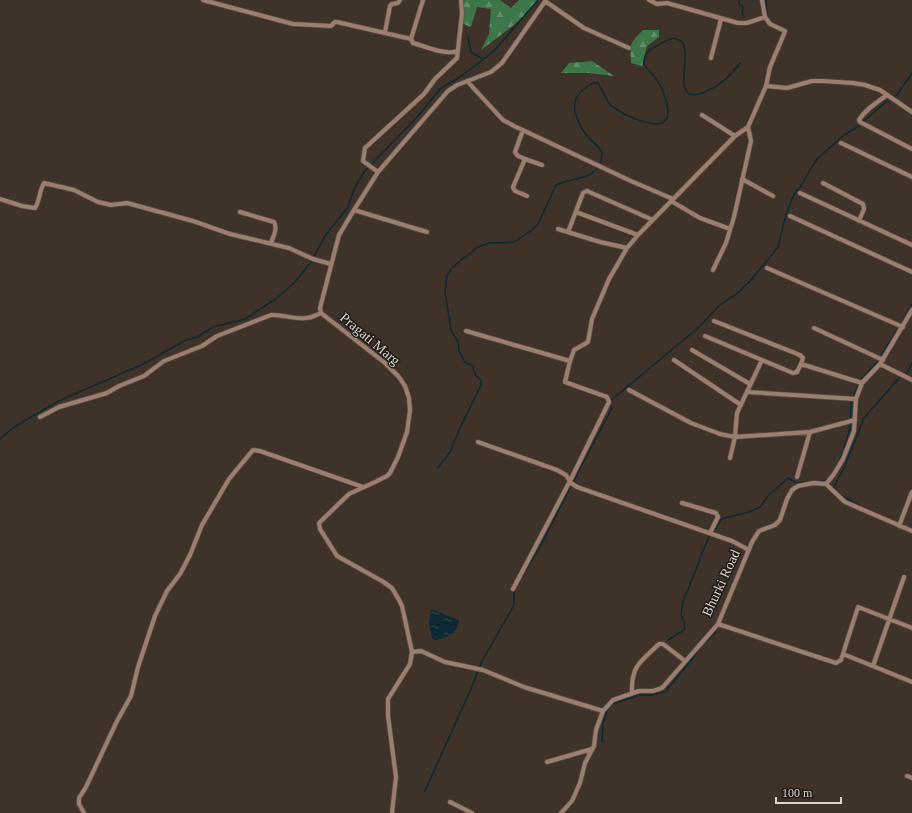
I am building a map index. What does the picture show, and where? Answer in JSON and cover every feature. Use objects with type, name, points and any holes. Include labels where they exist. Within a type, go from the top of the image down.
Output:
[{"type":"street","points":[[203,0],[294,24],[331,26],[337,22],[411,39],[413,43],[446,52],[457,51]]},
{"type":"street","points":[[385,32],[390,6],[398,3],[400,0]]},
{"type":"street","points":[[411,39],[423,0]]},
{"type":"street","points":[[378,172],[363,161],[365,148],[424,94],[435,79],[457,58],[462,14],[461,0]]},
{"type":"street","points":[[649,0],[658,4],[667,3],[742,24],[765,17]]},
{"type":"street","points":[[513,589],[570,481],[609,402],[607,397],[565,382],[574,350],[588,342],[592,319],[609,279],[627,248],[638,235],[735,136],[748,127],[766,86],[770,67],[784,31],[770,24],[765,17],[762,0]]},
{"type":"street","points":[[546,1],[584,28],[629,48]]},
{"type":"street","name":"Pragati Marg","points":[[412,652],[402,606],[395,592],[382,581],[337,556],[319,526],[320,521],[349,494],[387,476],[390,472],[398,457],[407,432],[410,418],[409,398],[405,386],[399,377],[385,363],[321,312],[320,308],[339,235],[378,172],[448,91],[467,81],[491,72],[502,63],[546,1]]},
{"type":"street","points":[[710,58],[721,19]]},
{"type":"street","points":[[467,81],[503,120],[672,200],[700,218],[730,229]]},
{"type":"street","points":[[766,86],[788,88],[823,81],[865,85],[880,90],[912,112]]},
{"type":"street","points":[[887,95],[873,105],[859,120],[860,122],[912,149]]},
{"type":"street","points":[[702,115],[735,136]]},
{"type":"street","points":[[713,270],[726,243],[742,180],[751,141],[748,127]]},
{"type":"street","points":[[523,130],[515,152],[518,156],[542,165]]},
{"type":"street","points":[[841,143],[912,177]]},
{"type":"street","points":[[525,159],[513,187],[515,191],[527,196]]},
{"type":"street","points":[[742,180],[773,196]]},
{"type":"street","points":[[0,199],[22,206],[35,208],[38,204],[40,189],[44,183],[74,190],[98,202],[111,205],[127,203],[193,221],[230,234],[289,248],[313,259],[331,264]]},
{"type":"street","points":[[823,183],[863,204],[864,206],[859,221]]},
{"type":"street","points":[[568,232],[583,193],[587,192],[653,220]]},
{"type":"street","points":[[800,193],[912,245]]},
{"type":"street","points":[[354,210],[427,232]]},
{"type":"street","points":[[240,212],[274,222],[276,226],[271,243]]},
{"type":"street","points":[[576,212],[638,235]]},
{"type":"street","points":[[790,216],[912,272]]},
{"type":"street","points":[[558,229],[600,242],[627,248]]},
{"type":"street","points":[[767,268],[903,327]]},
{"type":"street","points":[[912,310],[882,362],[862,383],[856,399],[854,431],[843,459],[826,484],[845,502],[912,531]]},
{"type":"street","points":[[40,417],[59,407],[107,392],[144,376],[164,361],[202,346],[217,336],[271,315],[279,314],[293,318],[306,318],[321,312]]},
{"type":"street","points":[[705,336],[795,373],[797,372],[803,358],[800,354],[714,321]]},
{"type":"street","points":[[814,328],[882,362],[912,380]]},
{"type":"street","points":[[466,331],[570,361]]},
{"type":"street","points":[[692,350],[750,384]]},
{"type":"street","points":[[674,360],[741,405]]},
{"type":"street","points":[[730,458],[735,437],[737,412],[762,360]]},
{"type":"street","points":[[800,364],[862,383]]},
{"type":"street","points":[[629,390],[691,423],[720,434],[735,437],[810,432],[855,420]]},
{"type":"street","points":[[747,392],[856,399]]},
{"type":"street","points":[[797,477],[810,432]]},
{"type":"street","points":[[478,442],[566,474],[571,483],[578,487],[710,532],[749,550]]},
{"type":"street","points":[[84,813],[79,798],[86,787],[117,721],[132,696],[138,667],[155,616],[167,591],[180,574],[190,555],[202,525],[229,479],[253,450],[260,451],[364,488]]},
{"type":"street","name":"Bhurki Road","points":[[603,711],[613,700],[641,690],[653,691],[662,688],[718,624],[752,542],[759,531],[775,525],[780,520],[787,499],[792,490],[798,486],[814,483],[826,484]]},
{"type":"street","points":[[899,526],[912,492]]},
{"type":"street","points":[[682,503],[716,513],[718,517],[710,532]]},
{"type":"street","points":[[872,666],[904,577]]},
{"type":"street","points":[[718,624],[836,663],[840,661],[843,654],[858,607],[912,628]]},
{"type":"street","points":[[632,693],[632,676],[637,665],[659,644],[663,644],[685,661]]},
{"type":"street","points":[[392,813],[396,777],[388,716],[388,699],[410,664],[412,652],[421,651],[446,662],[482,670],[524,687],[603,711],[592,749],[585,763],[580,784],[572,801],[561,813]]},
{"type":"street","points":[[843,654],[912,682]]},
{"type":"street","points":[[547,762],[592,749]]},
{"type":"street","points":[[907,776],[912,778]]},
{"type":"street","points":[[450,802],[472,813]]},
{"type":"green space","points":[[461,0],[500,0],[511,8],[519,0],[538,0],[519,21],[481,50],[489,34],[491,9],[477,7],[471,27],[461,23]]},
{"type":"green space","points":[[643,30],[659,30],[659,37],[647,46],[642,66],[631,63],[630,52],[631,45],[635,38]]},
{"type":"green space","points":[[592,61],[614,76],[588,73],[561,73],[569,63]]},
{"type":"water","points":[[431,609],[459,620],[456,629],[451,635],[434,640],[432,638],[429,624]]},
{"type":"waterway","points":[[0,439],[14,427],[59,401],[143,364],[186,340],[197,337],[213,327],[245,319],[277,298],[295,282],[311,262],[325,236],[348,207],[355,187],[365,171],[419,115],[440,89],[463,75],[494,51],[538,0]]},
{"type":"waterway","points":[[739,0],[739,4],[743,7],[742,13],[744,17]]},
{"type":"waterway","points":[[766,0],[767,15]]},
{"type":"waterway","points":[[468,37],[471,52],[483,59]]},
{"type":"waterway","points":[[601,163],[602,153],[598,146],[584,132],[578,120],[575,108],[575,102],[578,96],[589,85],[598,83],[610,105],[624,114],[640,121],[655,124],[662,123],[667,118],[668,109],[666,99],[658,82],[644,64],[645,55],[650,50],[672,39],[682,42],[685,49],[684,86],[687,92],[694,95],[710,90],[720,84],[740,63]]},
{"type":"waterway","points":[[893,97],[897,95],[912,73]]},
{"type":"waterway","points":[[864,121],[888,100]]},
{"type":"waterway","points":[[573,482],[612,408],[609,402],[699,327],[721,304],[738,293],[752,279],[778,247],[786,215],[794,194],[801,186],[813,165],[818,158],[843,136],[859,126]]},
{"type":"waterway","points":[[438,468],[450,452],[481,385],[481,380],[475,375],[473,366],[465,362],[459,351],[458,342],[451,330],[445,292],[447,276],[451,269],[478,247],[489,243],[514,242],[532,230],[538,224],[556,185],[588,176],[597,169]]},
{"type":"waterway","points":[[902,322],[912,304]]},
{"type":"waterway","points":[[881,356],[899,327]]},
{"type":"waterway","points":[[860,381],[878,361]]},
{"type":"waterway","points":[[906,375],[912,363]]},
{"type":"waterway","points":[[863,508],[841,495],[833,487],[844,468],[864,418],[900,377]]},
{"type":"waterway","points":[[854,395],[858,385]]},
{"type":"waterway","points":[[839,463],[850,429],[851,402]]},
{"type":"waterway","points":[[714,533],[721,519],[749,512],[760,507],[768,496],[788,478],[797,483],[824,481],[828,479]]},
{"type":"waterway","points":[[522,576],[539,549],[570,488]]},
{"type":"waterway","points":[[668,640],[684,630],[685,627],[681,614],[683,602],[709,536]]},
{"type":"waterway","points":[[425,791],[481,663],[514,605],[514,590]]},
{"type":"waterway","points":[[707,640],[716,632]]},
{"type":"waterway","points":[[602,742],[603,723],[608,709],[612,704],[640,695],[651,695],[665,692],[693,658],[699,648]]}]
